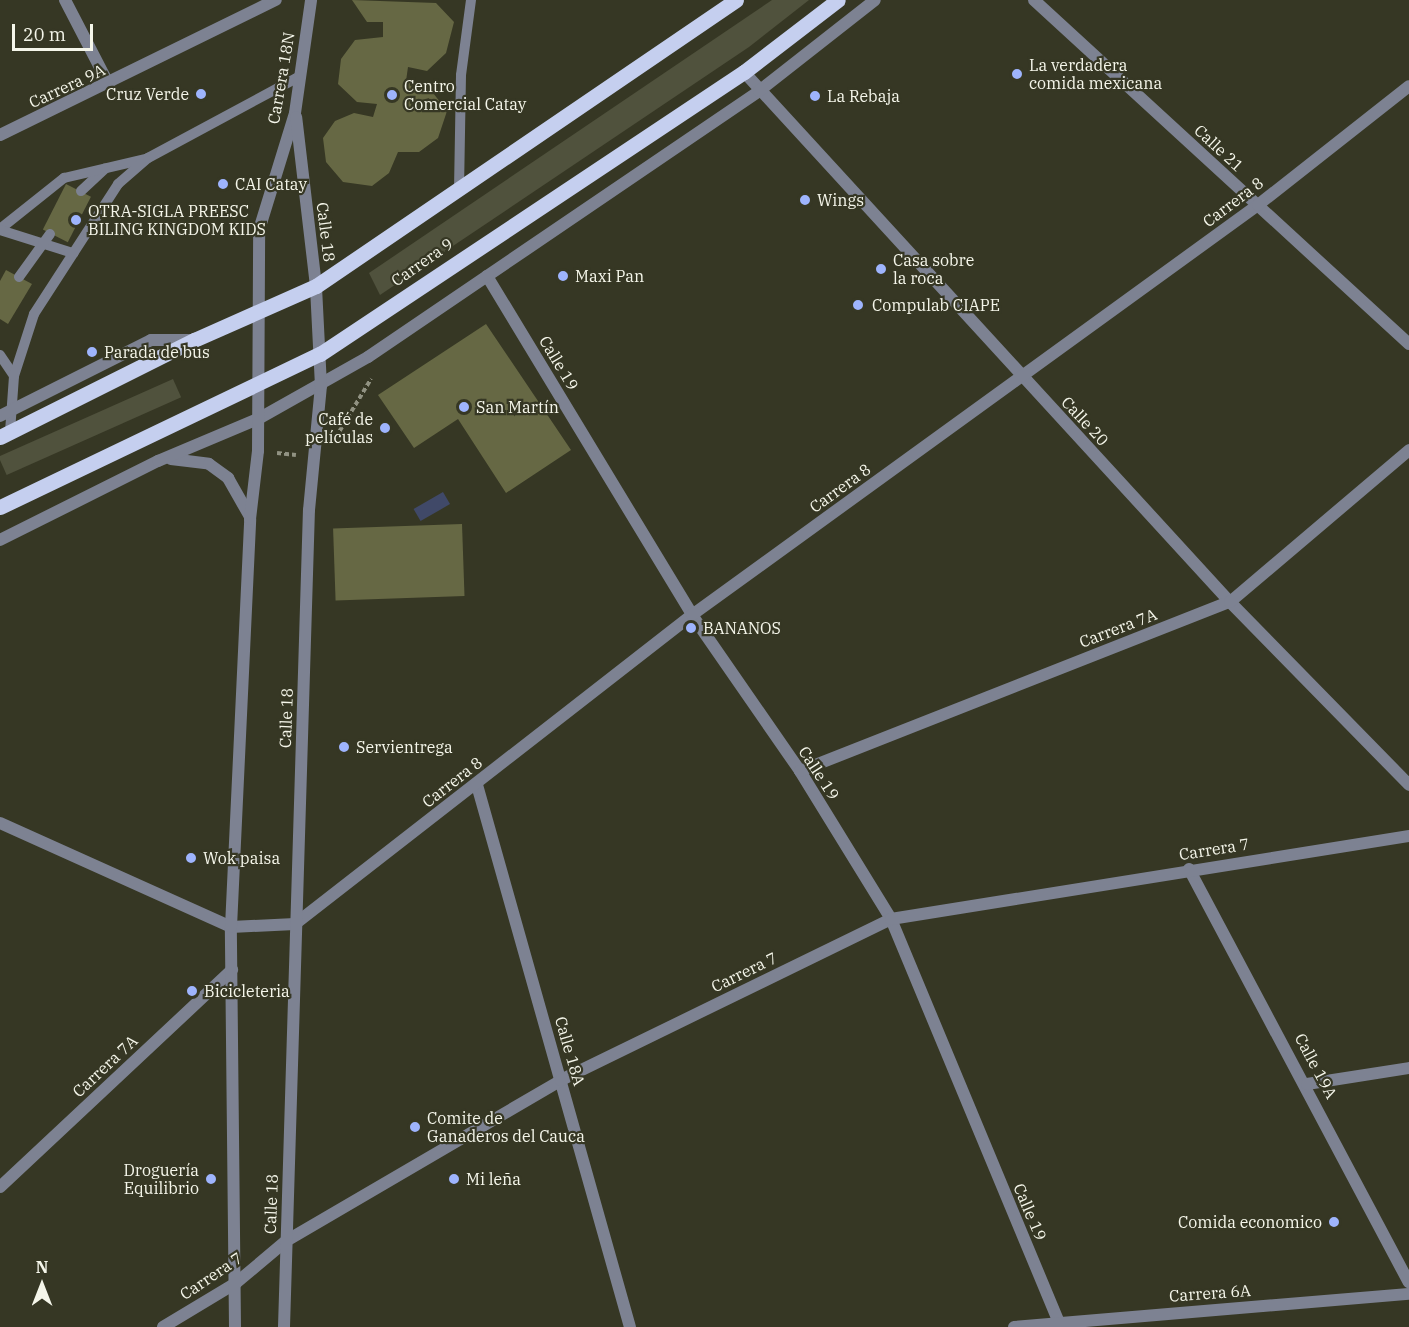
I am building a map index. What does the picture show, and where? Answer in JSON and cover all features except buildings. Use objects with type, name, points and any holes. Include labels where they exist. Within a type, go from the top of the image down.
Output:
[{"type":"main road","points":[[5,435],[194,340],[256,316],[316,286],[736,0]]},
{"type":"main road","name":"Carrera 9","points":[[0,507],[320,354],[744,72],[838,0]]},
{"type":"street","points":[[65,0],[109,86]]},
{"type":"street","name":"Carrera 9A","points":[[0,135],[109,86],[276,0]]},
{"type":"street","name":"Carrera 18N","points":[[256,316],[259,230],[295,113],[311,0]]},
{"type":"street","points":[[0,540],[158,460],[258,419],[321,386],[759,91],[874,0]]},
{"type":"street","name":"Calle 21","points":[[1034,0],[1409,344]]},
{"type":"street","name":"Calle 20","points":[[744,72],[1021,377],[1230,602],[1409,785]]},
{"type":"street","name":"Carrera 8","points":[[295,924],[477,785],[692,615],[1257,205],[1409,86]]},
{"type":"street","name":"Calle 18","points":[[284,1327],[309,510],[321,386],[316,286],[295,113]]},
{"type":"street","name":"Calle 19","points":[[487,276],[692,615],[800,771],[891,918],[1058,1321]]},
{"type":"street","points":[[235,1327],[231,927],[250,519],[258,419],[256,316]]},
{"type":"street","points":[[6,413],[151,340],[194,340]]},
{"type":"street","name":"Carrera 7A","points":[[800,771],[1230,602],[1409,450]]},
{"type":"street","points":[[158,460],[208,464],[238,490],[250,519]]},
{"type":"street","name":"Calle 18A","points":[[477,785],[630,1327]]},
{"type":"street","points":[[0,822],[231,927],[295,924]]},
{"type":"street","name":"Carrera 7","points":[[162,1327],[236,1283],[286,1242],[561,1080],[891,918],[1189,869],[1409,836]]},
{"type":"street","name":"Calle 19A","points":[[1189,869],[1307,1084],[1409,1282]]},
{"type":"street","name":"Carrera 7A","points":[[0,1187],[232,970]]},
{"type":"street","points":[[1307,1084],[1409,1068]]},
{"type":"street","name":"Carrera 6A","points":[[1014,1327],[1058,1321],[1409,1294]]},
{"type":"lane","points":[[459,190],[461,75],[471,0]]},
{"type":"lane","points":[[5,435],[6,413],[14,376],[34,314],[118,184],[148,158],[300,76]]},
{"type":"lane","points":[[0,230],[64,178],[148,158]]},
{"type":"lane","points":[[81,191],[107,167]]},
{"type":"lane","points":[[0,230],[46,238],[73,253]]},
{"type":"lane","points":[[19,277],[46,238]]},
{"type":"lane","points":[[0,355],[14,376]]},
{"type":"green space","points":[[772,0],[809,0],[749,47],[380,295],[369,273]]},
{"type":"green space","points":[[173,379],[181,397],[7,475],[0,456]]},
{"type":"water","points":[[443,492],[450,504],[421,521],[414,509]]},
{"type":"place","name":"La verdadera comida mexicana","points":[[1017,74]]},
{"type":"place","name":"Cruz Verde","points":[[201,94]]},
{"type":"place","name":"Centro Comercial Catay","points":[[392,95]]},
{"type":"place","name":"La Rebaja","points":[[815,96]]},
{"type":"place","name":"CAI Catay","points":[[223,184]]},
{"type":"place","name":"Wings","points":[[805,200]]},
{"type":"place","name":"OTRA-SIGLA PREESC BILING KINGDOM KIDS","points":[[76,220]]},
{"type":"place","name":"Casa sobre la roca","points":[[881,269]]},
{"type":"place","name":"Maxi Pan","points":[[563,276]]},
{"type":"place","name":"Compulab CIAPE","points":[[858,305]]},
{"type":"place","name":"Parada de bus","points":[[92,352]]},
{"type":"place","name":"San Martín","points":[[464,407]]},
{"type":"place","name":"Café de películas","points":[[385,428]]},
{"type":"place","name":"BANANOS","points":[[691,628]]},
{"type":"place","name":"Servientrega","points":[[344,747]]},
{"type":"place","name":"Wok paisa","points":[[191,858]]},
{"type":"place","name":"Bicicleteria","points":[[192,991]]},
{"type":"place","name":"Comite de Ganaderos del Cauca","points":[[415,1127]]},
{"type":"place","name":"Droguería Equilibrio","points":[[211,1179]]},
{"type":"place","name":"Mi leña","points":[[454,1179]]},
{"type":"place","name":"Comida economico","points":[[1334,1222]]}]
